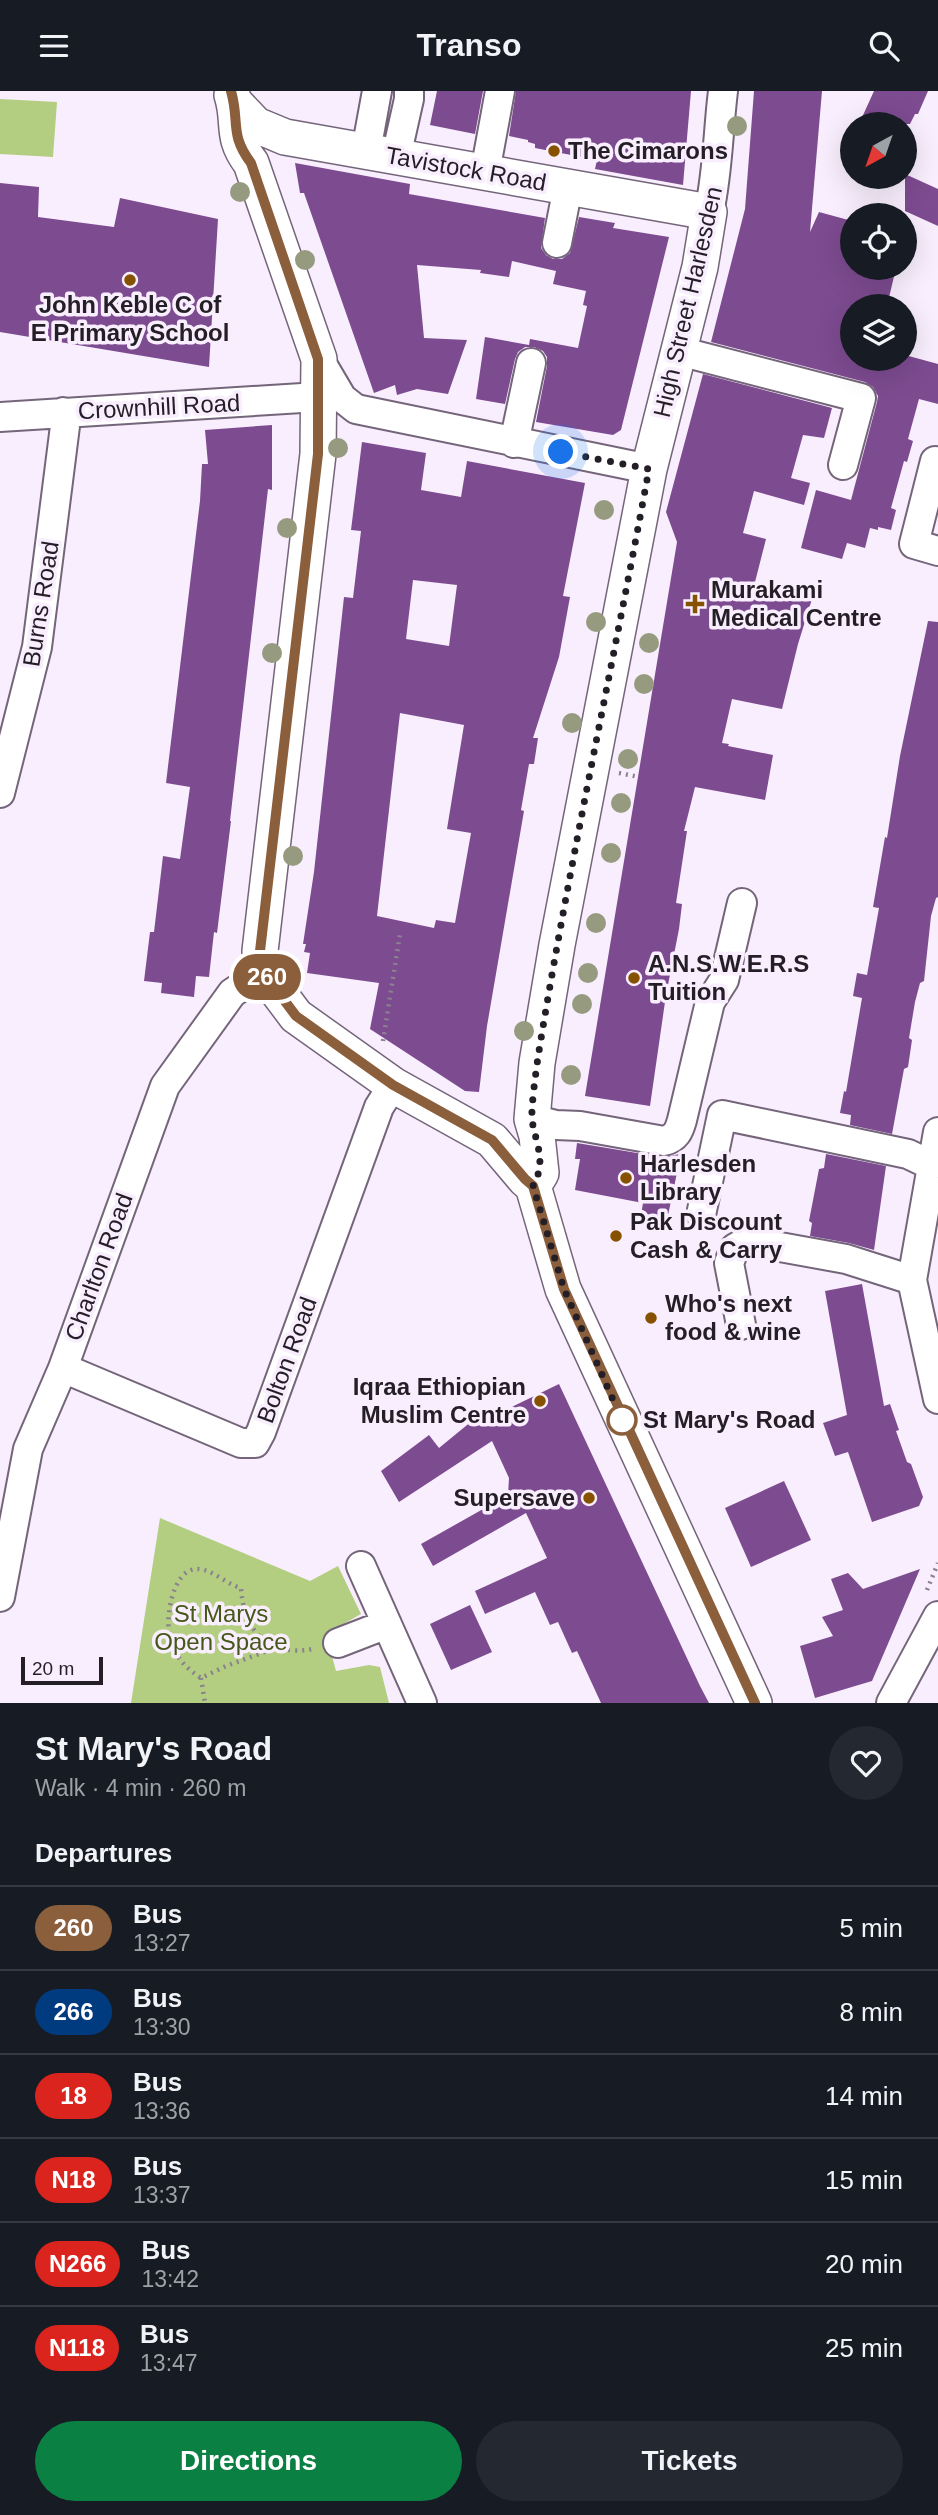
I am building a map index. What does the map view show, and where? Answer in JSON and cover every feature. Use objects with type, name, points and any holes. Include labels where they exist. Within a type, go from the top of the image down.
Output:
[{"type":"main road","name":"Tavistock Road","points":[[233,97],[256,125],[285,137],[709,212]]},
{"type":"main road","points":[[233,97],[235,132],[240,149],[251,163],[318,359],[318,454],[260,951],[266,976],[296,1016],[393,1085],[492,1140],[533,1186],[564,1289],[754,1703]]},
{"type":"main road","points":[[251,163],[265,146],[285,137]]},
{"type":"main road","name":"High Street Harlesden","points":[[533,1186],[541,1173],[537,1136],[532,1119],[537,1063],[557,945],[649,469],[700,267],[709,212]]},
{"type":"main road","points":[[492,1140],[520,1128],[532,1119]]},
{"type":"street","points":[[377,91],[381,154]]},
{"type":"street","points":[[381,154],[410,99],[408,91]]},
{"type":"street","points":[[485,172],[500,91]]},
{"type":"street","name":"High Street Harlesden","points":[[709,212],[715,180],[723,91]]},
{"type":"street","points":[[557,243],[568,187]]},
{"type":"street","points":[[679,351],[861,398],[843,465]]},
{"type":"street","points":[[318,359],[342,398],[356,409],[649,469]]},
{"type":"street","points":[[514,443],[531,363]]},
{"type":"street","name":"Crownhill Road","points":[[0,417],[318,397]]},
{"type":"street","name":"Burns Road","points":[[0,793],[37,647],[65,426],[63,412]]},
{"type":"street","points":[[935,461],[915,544],[938,551]]},
{"type":"street","points":[[532,1119],[664,1141],[672,1139],[682,1120],[710,1002],[724,980],[742,903]]},
{"type":"street","name":"Charlton Road","points":[[0,1597],[28,1449],[63,1368],[165,1086],[232,993],[247,982],[266,976]]},
{"type":"street","name":"Bolton Road","points":[[63,1368],[241,1443],[254,1443],[261,1432],[379,1107],[393,1085]]},
{"type":"street","points":[[701,1215],[722,1115],[908,1154],[932,1165]]},
{"type":"street","points":[[938,1132],[912,1280],[938,1399]]},
{"type":"street","points":[[741,1325],[729,1263],[735,1248],[747,1241],[846,1259],[912,1280]]},
{"type":"street","points":[[361,1566],[422,1703]]},
{"type":"street","points":[[891,1703],[938,1616]]},
{"type":"street","points":[[329,1646],[387,1625]]},
{"type":"path","points":[[619,773],[639,776]]},
{"type":"path","points":[[383,1038],[400,934]]},
{"type":"path","points":[[205,1703],[201,1678],[186,1669],[170,1639],[170,1609],[176,1583],[184,1573],[196,1569],[211,1573],[228,1584],[241,1588],[243,1609],[251,1628],[265,1641],[299,1651],[329,1646]]},
{"type":"path","points":[[201,1678],[278,1647]]},
{"type":"green space","points":[[0,99],[57,102],[53,157],[0,154]]},
{"type":"green space","name":"St Marys Open Space","points":[[160,1518],[310,1581],[338,1566],[361,1614],[326,1634],[336,1671],[369,1665],[380,1667],[389,1703],[131,1703]]},
{"type":"building","points":[[437,91],[483,91],[475,134],[430,125]]},
{"type":"building","points":[[516,91],[691,91],[683,185],[595,169],[597,160],[535,148],[535,144],[528,140],[509,136]]},
{"type":"building","points":[[754,91],[822,91],[810,232],[819,212],[840,218],[840,280],[893,280],[890,294],[840,294],[840,371],[917,371],[917,358],[938,364],[938,404],[919,399],[908,439],[913,441],[907,462],[904,461],[891,508],[896,510],[891,530],[870,528],[865,548],[847,543],[842,559],[801,548],[816,490],[851,500],[878,396],[873,387],[865,382],[711,342],[745,209]]},
{"type":"building","points":[[874,91],[928,91],[918,114],[864,112]]},
{"type":"building","points":[[295,163],[410,184],[409,194],[545,218],[541,248],[553,259],[562,259],[570,253],[579,217],[615,223],[613,228],[669,237],[621,430],[613,435],[536,422],[547,357],[543,351],[534,347],[525,347],[518,352],[505,404],[476,399],[485,337],[529,345],[530,339],[578,348],[587,306],[583,305],[586,291],[553,284],[556,271],[512,261],[509,277],[480,273],[481,270],[417,265],[424,338],[467,340],[448,394],[417,389],[397,395],[395,385],[374,393],[304,193],[300,193]]},
{"type":"building","points":[[917,179],[938,189],[938,226],[917,216],[917,203],[905,203],[905,189],[917,189]]},
{"type":"building","points":[[0,183],[39,187],[38,217],[114,227],[120,198],[218,219],[209,367],[0,332]]},
{"type":"building","points":[[703,374],[832,408],[824,438],[803,435],[791,478],[810,483],[804,505],[754,491],[743,533],[766,539],[754,586],[812,599],[782,709],[732,699],[722,743],[773,755],[765,800],[695,787],[684,831],[687,831],[676,903],[682,904],[679,929],[666,995],[650,1106],[585,1096],[677,542],[666,512]]},
{"type":"building","points":[[272,425],[272,490],[268,489],[231,821],[209,977],[196,976],[194,997],[161,993],[162,983],[144,981],[150,932],[154,932],[163,856],[180,859],[190,787],[166,783],[200,501],[202,464],[208,464],[205,430]]},
{"type":"building","points":[[362,442],[426,453],[421,490],[461,497],[467,461],[585,483],[563,596],[570,597],[559,657],[533,738],[538,738],[534,764],[529,764],[521,810],[524,811],[487,1026],[479,1092],[465,1091],[370,1029],[379,983],[307,973],[310,953],[304,952],[306,944],[303,944],[314,872],[344,597],[353,598],[361,531],[351,530]],"holes":[[[413,580],[457,585],[449,646],[406,639]],[[400,713],[464,725],[447,829],[471,833],[455,923],[436,920],[434,928],[377,916]]]},
{"type":"building","points":[[928,621],[938,622],[938,897],[931,916],[924,981],[920,983],[915,1002],[909,1038],[912,1040],[908,1067],[904,1069],[892,1134],[850,1125],[851,1115],[840,1113],[862,998],[853,996],[857,973],[867,975],[879,908],[873,907],[885,837],[887,838],[900,756]]},
{"type":"building","name":"Harlesden Library","points":[[577,1143],[661,1157],[681,1154],[667,1220],[641,1215],[643,1203],[575,1190],[580,1159],[575,1159]]},
{"type":"building","points":[[826,1154],[886,1166],[874,1250],[810,1236],[812,1223],[809,1221],[819,1169],[824,1168]]},
{"type":"building","points":[[862,1284],[884,1406],[890,1404],[907,1462],[911,1464],[923,1497],[919,1506],[872,1522],[848,1452],[835,1456],[823,1423],[847,1415],[825,1291]]},
{"type":"building","points":[[559,1384],[709,1703],[601,1703],[577,1651],[572,1653],[558,1622],[550,1625],[535,1592],[485,1614],[475,1591],[547,1558],[526,1513],[433,1566],[421,1544],[508,1495],[509,1478],[492,1441],[399,1502],[381,1471],[429,1435],[439,1448],[478,1416],[483,1421]]},
{"type":"building","points":[[784,1481],[811,1540],[751,1567],[725,1508]]},
{"type":"building","points":[[920,1569],[872,1681],[815,1698],[800,1646],[833,1636],[822,1617],[843,1610],[831,1579],[848,1573],[863,1589]]},
{"type":"building","points":[[470,1605],[492,1652],[451,1670],[430,1624]]},
{"type":"bus line","name":"260","points":[[231,91],[235,103],[235,132],[240,149],[251,163],[318,359],[318,454],[260,951],[266,976],[296,1016],[393,1085],[492,1140],[533,1186],[564,1289],[632,1442],[755,1703]]},
{"type":"place","name":"The Cimarons","points":[[554,151]]},
{"type":"place","name":"John Keble C of E Primary School","points":[[130,280]]},
{"type":"place","name":"Murakami Medical Centre","points":[[695,604]]},
{"type":"place","name":"A.N.S.W.E.R.S Tuition","points":[[634,978]]},
{"type":"place","name":"Harlesden Library","points":[[626,1178]]},
{"type":"place","name":"Pak Discount Cash & Carry","points":[[616,1236]]},
{"type":"place","name":"Who's next food & wine","points":[[651,1318]]},
{"type":"place","name":"Iqraa Ethiopian Muslim Centre","points":[[540,1401]]},
{"type":"place","name":"St Mary's Road","points":[[622,1420]]},
{"type":"place","name":"Supersave","points":[[589,1498]]},
{"type":"route","points":[[561,452],[649,469],[557,945],[537,1063],[532,1119],[537,1136],[541,1173],[533,1186],[545,1230],[564,1289],[622,1420]]}]
